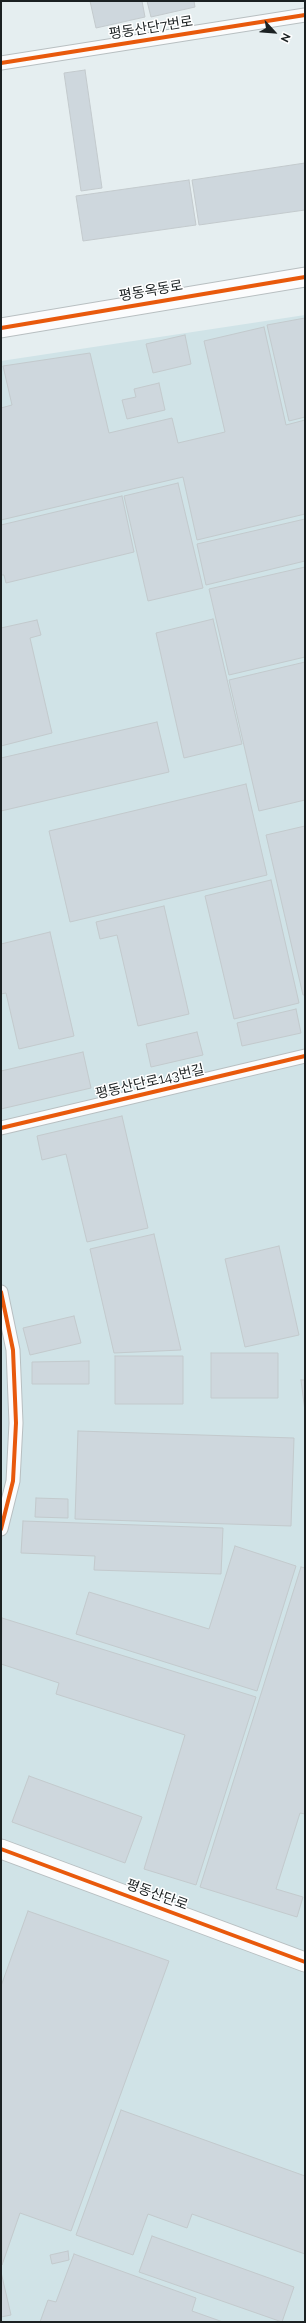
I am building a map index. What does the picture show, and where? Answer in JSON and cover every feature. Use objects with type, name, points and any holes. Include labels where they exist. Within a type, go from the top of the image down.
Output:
[{"type":"street","name":"평동산단7번로","points":[[1,62],[305,15]]},
{"type":"street","name":"평동옥동로","points":[[1,328],[305,277]]},
{"type":"street","name":"평동산단로143번길","points":[[1,1128],[305,1056]]},
{"type":"street","points":[[1,1292],[13,1350],[16,1424],[12,1481],[1,1529]]},
{"type":"street","name":"평동산단로","points":[[1,1849],[305,1962]]},
{"type":"shaded area","points":[[305,315],[305,2322],[1,2322],[1,361]]},
{"type":"building","points":[[90,1],[142,1],[145,17],[96,28]]},
{"type":"building","points":[[147,1],[194,1],[195,7],[151,17]]},
{"type":"building","points":[[85,70],[102,188],[81,191],[64,73]]},
{"type":"building","points":[[305,163],[305,210],[199,225],[192,180]]},
{"type":"building","points":[[189,180],[196,225],[83,241],[76,196]]},
{"type":"building","points":[[305,318],[305,417],[289,421],[267,325]]},
{"type":"building","points":[[264,327],[286,425],[305,420],[305,514],[197,540],[183,477],[1,520],[1,408],[12,405],[3,366],[90,353],[109,433],[172,418],[178,443],[225,432],[204,341]]},
{"type":"building","points":[[185,335],[191,364],[153,373],[146,344]]},
{"type":"building","points":[[159,383],[165,410],[127,419],[122,400],[136,397],[134,389]]},
{"type":"building","points":[[178,483],[203,588],[148,601],[124,496]]},
{"type":"building","points":[[122,496],[134,552],[6,583],[4,575],[1,575],[1,525]]},
{"type":"building","points":[[305,519],[305,561],[206,585],[197,544]]},
{"type":"building","points":[[305,567],[305,657],[229,675],[209,589]]},
{"type":"building","points":[[213,619],[242,744],[184,758],[156,633]]},
{"type":"building","points":[[37,620],[41,635],[30,638],[52,733],[1,746],[1,628]]},
{"type":"building","points":[[305,662],[305,800],[259,811],[229,680]]},
{"type":"building","points":[[157,722],[169,772],[1,811],[1,758]]},
{"type":"building","points":[[246,784],[267,875],[70,922],[49,831]]},
{"type":"building","points":[[305,826],[305,995],[303,995],[266,835]]},
{"type":"building","points":[[271,880],[299,1003],[234,1019],[205,896]]},
{"type":"building","points":[[164,906],[189,1014],[138,1026],[117,935],[100,939],[96,922]]},
{"type":"building","points":[[50,932],[74,1036],[19,1049],[6,993],[1,994],[1,944]]},
{"type":"building","points":[[296,1009],[301,1033],[242,1046],[237,1023]]},
{"type":"building","points":[[197,1032],[203,1055],[151,1067],[146,1044]]},
{"type":"building","points":[[83,1052],[91,1088],[1,1109],[1,1071]]},
{"type":"building","points":[[122,1116],[148,1228],[87,1242],[66,1154],[42,1160],[37,1136]]},
{"type":"building","points":[[154,1234],[181,1350],[114,1353],[90,1249]]},
{"type":"building","points":[[279,1246],[299,1335],[245,1347],[225,1259]]},
{"type":"building","points":[[74,1316],[81,1343],[30,1355],[23,1328]]},
{"type":"building","points":[[211,1353],[278,1353],[278,1398],[211,1398]]},
{"type":"building","points":[[115,1356],[183,1356],[183,1404],[115,1404]]},
{"type":"building","points":[[89,1361],[89,1384],[32,1384],[32,1362]]},
{"type":"building","points":[[301,1380],[305,1380],[305,1411]]},
{"type":"building","points":[[78,1431],[294,1438],[291,1526],[75,1519]]},
{"type":"building","points":[[36,1498],[68,1499],[68,1518],[35,1517]]},
{"type":"building","points":[[23,1521],[223,1528],[221,1574],[94,1570],[95,1556],[21,1553]]},
{"type":"building","points":[[235,1546],[296,1566],[257,1691],[76,1634],[89,1592],[209,1629]]},
{"type":"building","points":[[301,1567],[305,1568],[305,1814],[300,1813],[276,1889],[303,1897],[297,1917],[200,1887]]},
{"type":"building","points":[[2,1618],[256,1697],[196,1885],[144,1869],[185,1735],[56,1694],[59,1683],[1,1664]]},
{"type":"building","points":[[29,1776],[142,1817],[125,1863],[12,1822]]},
{"type":"building","points":[[28,1911],[169,1961],[71,2231],[20,2213],[2,2265],[1,1986]]},
{"type":"building","points":[[121,2110],[305,2176],[305,2254],[192,2214],[187,2228],[148,2214],[133,2255],[76,2235]]},
{"type":"building","points":[[152,2236],[294,2287],[282,2322],[139,2272]]},
{"type":"building","points":[[68,2251],[69,2260],[52,2264],[50,2255]]},
{"type":"building","points":[[74,2254],[196,2298],[192,2311],[223,2322],[40,2322],[48,2300],[56,2302]]},
{"type":"building","points":[[1,2272],[11,2315],[1,2317]]},
{"type":"cycle path","points":[[1,63],[305,15]]},
{"type":"cycle path","points":[[1,328],[305,277]]},
{"type":"cycle path","points":[[1,1128],[305,1056]]},
{"type":"cycle path","points":[[1,1292],[13,1350],[16,1423],[13,1481],[1,1529]]},
{"type":"cycle path","points":[[1,1849],[305,1962]]}]
